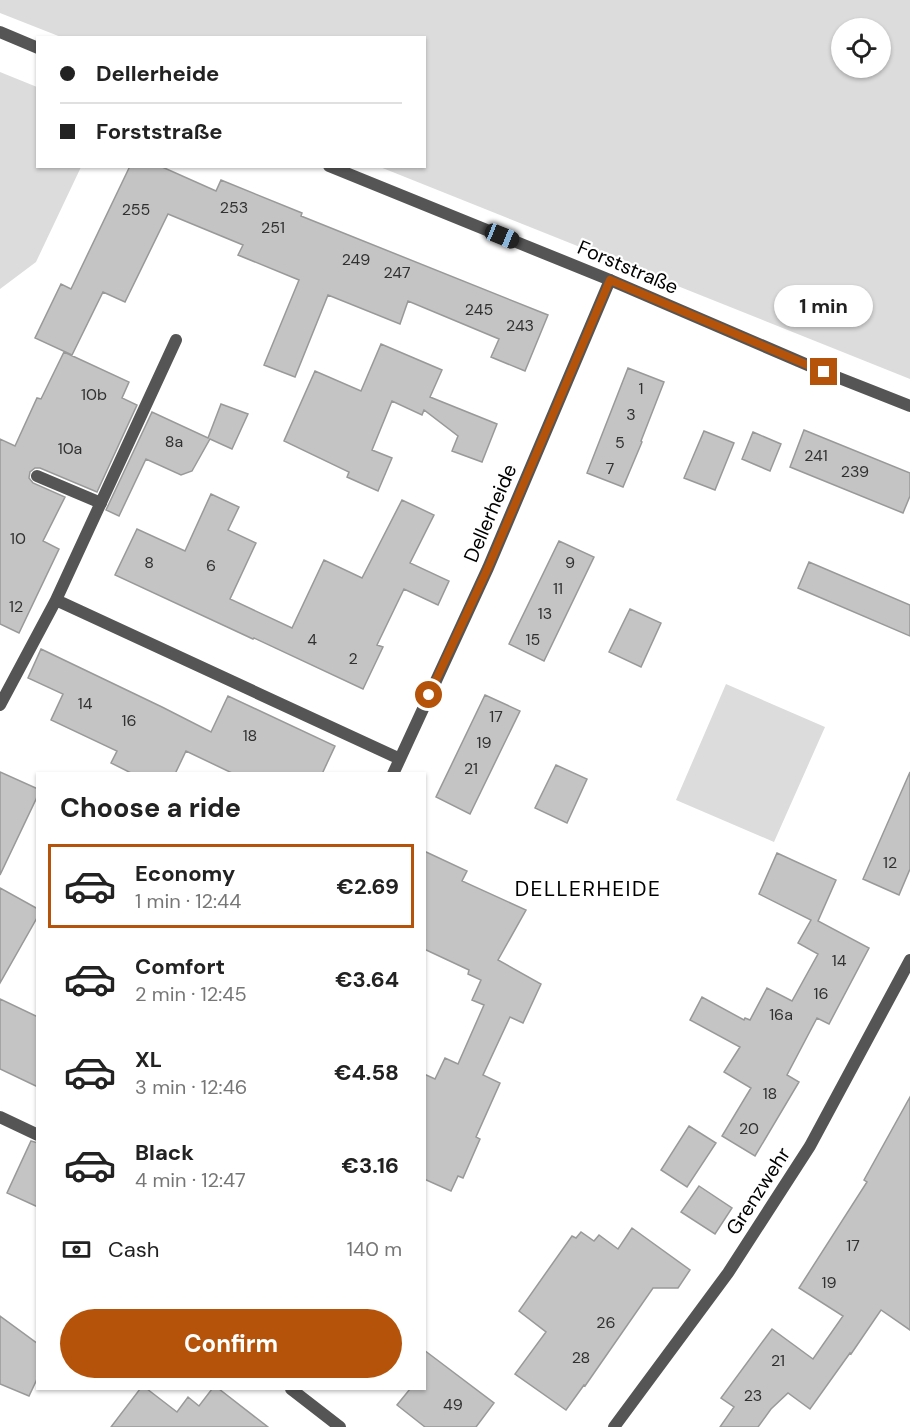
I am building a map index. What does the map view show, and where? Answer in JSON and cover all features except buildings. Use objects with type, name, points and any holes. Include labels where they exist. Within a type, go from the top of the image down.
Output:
[{"type":"street","points":[[0,32],[36,47]]},
{"type":"street","name":"Forststraße","points":[[334,168],[610,280],[814,368],[910,406]]},
{"type":"street","name":"Dellerheide","points":[[394,772],[488,568],[610,280]]},
{"type":"street","points":[[0,705],[56,600],[176,340]]},
{"type":"street","points":[[37,476],[101,503]]},
{"type":"street","points":[[56,600],[400,759]]},
{"type":"street","name":"Grenzwehr","points":[[614,1427],[728,1273],[810,1146],[910,960]]},
{"type":"street","points":[[0,1117],[36,1134]]},
{"type":"street","points":[[292,1390],[340,1427]]},
{"type":"shaded area","points":[[0,0],[910,0],[910,379],[382,168],[426,168],[426,36],[58,36],[0,13]]},
{"type":"shaded area","points":[[0,72],[36,87],[36,168],[81,168],[36,262],[0,289]]},
{"type":"shaded area","points":[[726,684],[825,727],[774,842],[676,800]]},
{"type":"district","name":"DELLERHEIDE","points":[[588,889]]},
{"type":"route","points":[[429,695],[488,568],[610,280],[824,372]]}]
